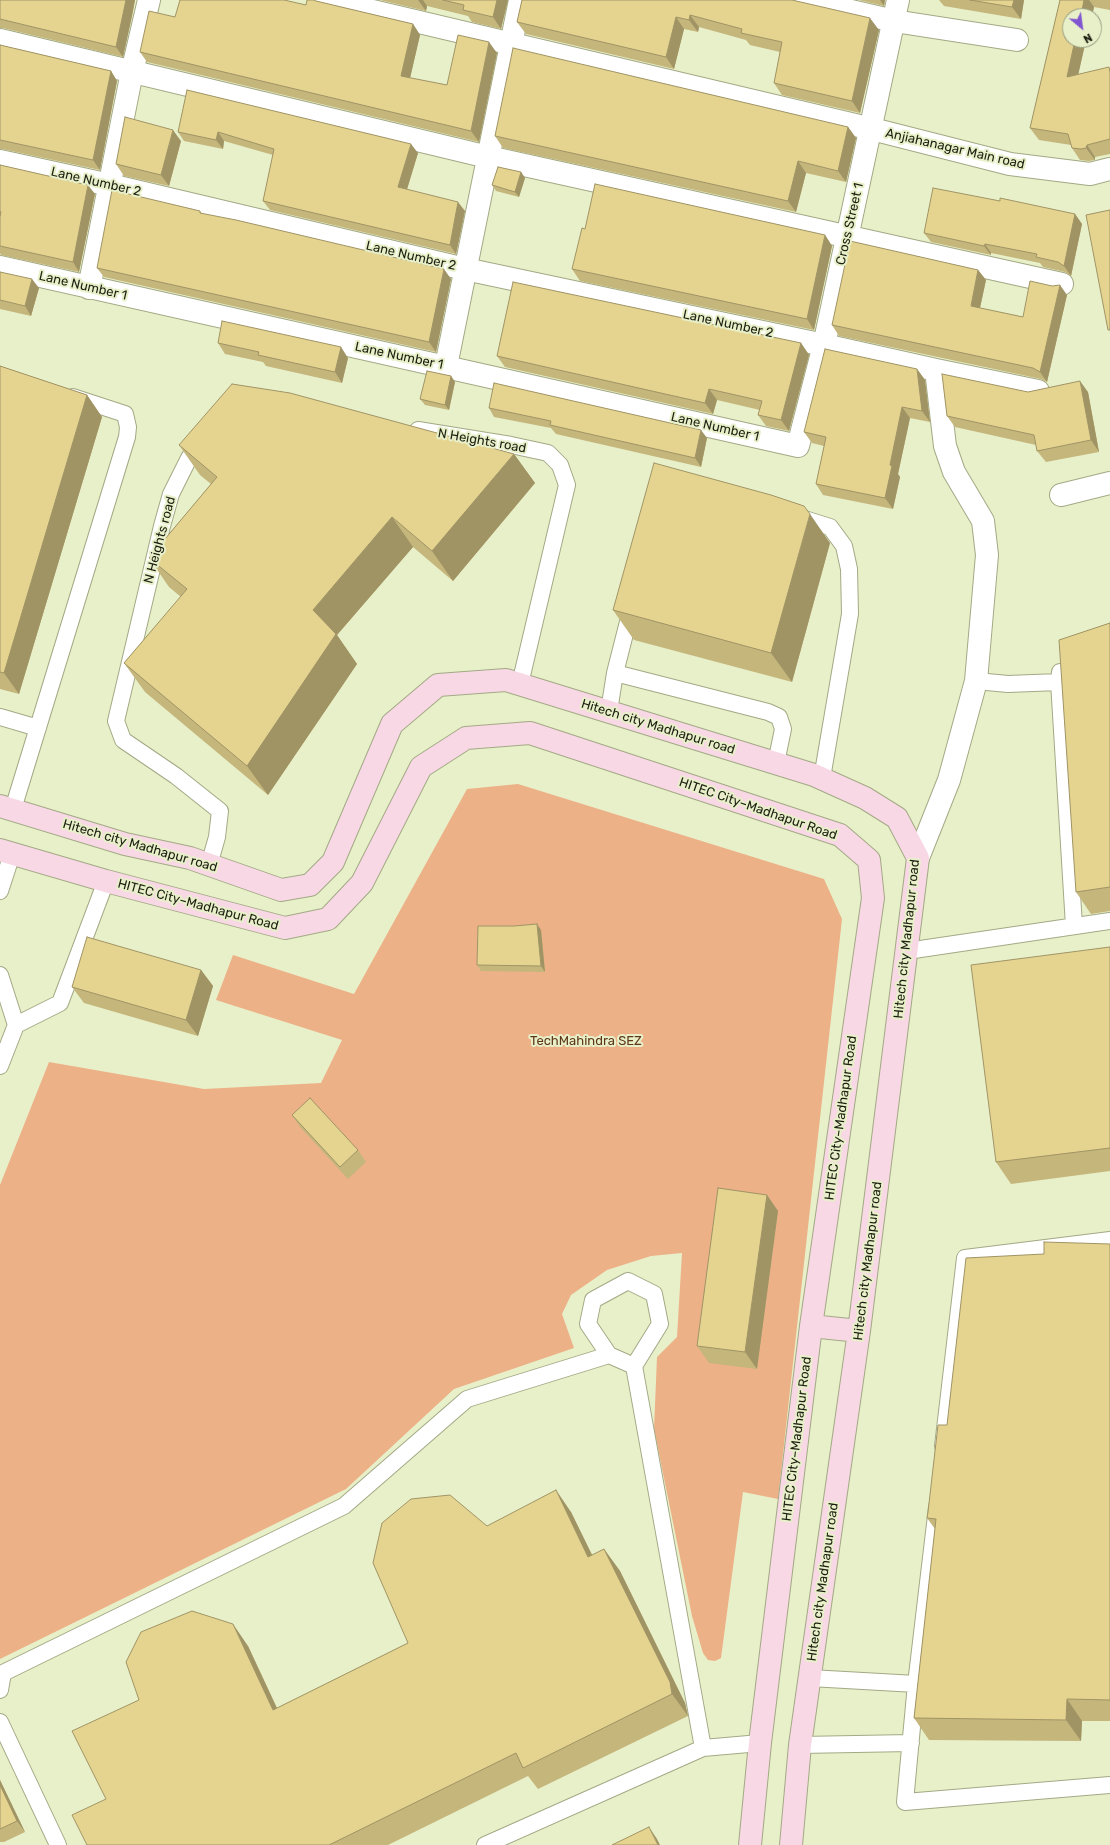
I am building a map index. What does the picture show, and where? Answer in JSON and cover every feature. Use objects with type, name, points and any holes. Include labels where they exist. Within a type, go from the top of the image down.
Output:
[{"type":"main road","name":"Hitech city Madhapur road","points":[[6,808],[125,844],[190,858],[281,890],[310,885],[333,862],[392,724],[438,685],[506,680],[822,778],[865,798],[897,818],[918,858],[859,1331],[800,1745],[791,1845]]},
{"type":"main road","name":"HITEC City–Madhapur Road","points":[[6,852],[106,881],[285,928],[328,919],[362,883],[421,767],[466,738],[530,733],[840,835],[868,860],[873,898],[811,1326],[760,1743],[750,1845]]},
{"type":"main road","points":[[811,1326],[859,1331]]},
{"type":"street","points":[[89,288],[132,72],[148,0]]},
{"type":"street","name":"Anjiahanagar Main road","points":[[326,0],[872,129],[1010,164],[1090,174],[1110,169]]},
{"type":"street","points":[[446,366],[520,0]]},
{"type":"street","points":[[804,0],[894,21],[1017,40]]},
{"type":"street","name":"Cross Street 1","points":[[798,446],[824,345],[872,129],[898,0]]},
{"type":"street","points":[[0,40],[488,157],[1062,284]]},
{"type":"street","name":"Lane Number 2","points":[[0,161],[110,185],[465,269],[1038,391]]},
{"type":"street","name":"Lane Number 1","points":[[0,268],[446,366],[798,446]]},
{"type":"street","points":[[918,858],[949,780],[976,681],[987,555],[983,521],[954,472],[945,446],[936,370]]},
{"type":"street","points":[[1061,495],[1110,483]]},
{"type":"lane","points":[[6,808],[38,728],[125,444],[128,427],[125,414],[59,393]]},
{"type":"lane","name":"N Heights road","points":[[400,427],[511,445],[548,453],[560,465],[567,485],[520,684]]},
{"type":"lane","name":"N Heights road","points":[[209,864],[217,837],[220,811],[176,776],[124,740],[116,721],[162,526],[171,494],[189,458],[210,429]]},
{"type":"lane","points":[[780,511],[830,527],[844,546],[850,569],[850,614],[822,778]]},
{"type":"lane","points":[[609,711],[616,673],[634,596]]},
{"type":"lane","points":[[1062,659],[1059,682],[1074,926]]},
{"type":"lane","points":[[616,673],[768,712],[779,717],[782,729],[776,763]]},
{"type":"lane","points":[[976,681],[1008,684],[1059,682]]},
{"type":"lane","points":[[0,717],[38,728]]},
{"type":"lane","points":[[0,891],[6,852]]},
{"type":"lane","points":[[16,1025],[60,1003],[106,881]]},
{"type":"lane","points":[[907,951],[1110,921]]},
{"type":"lane","points":[[0,975],[16,1025],[0,1066]]},
{"type":"lane","points":[[942,1463],[965,1258],[1110,1240]]},
{"type":"lane","points":[[634,1366],[609,1355],[588,1324],[593,1300],[628,1281],[654,1294],[660,1324],[634,1366],[703,1748]]},
{"type":"lane","points":[[0,1690],[3,1673],[344,1506],[467,1399],[609,1355]]},
{"type":"lane","points":[[938,1495],[916,1684],[906,1802],[1110,1785]]},
{"type":"lane","points":[[810,1678],[916,1684]]},
{"type":"lane","points":[[0,1722],[58,1845]]},
{"type":"lane","points":[[485,1845],[703,1748],[760,1743]]},
{"type":"lane","points":[[800,1745],[911,1743]]},
{"type":"green space","name":"TechMahindra SEZ","points":[[518,784],[824,879],[842,919],[778,1499],[743,1492],[721,1658],[715,1661],[708,1660],[703,1653],[692,1616],[654,1429],[657,1357],[677,1337],[682,1253],[651,1256],[607,1270],[571,1295],[562,1314],[574,1348],[454,1389],[346,1489],[0,1659],[0,1185],[49,1062],[204,1089],[321,1083],[342,1040],[216,1000],[233,955],[354,994],[467,789]]},
{"type":"building","points":[[0,0],[126,0],[116,47],[0,19]]},
{"type":"building","points":[[180,0],[284,0],[306,5],[307,0],[314,0],[413,24],[401,76],[447,85],[458,35],[489,42],[471,131],[140,52],[149,11],[175,17]]},
{"type":"building","points":[[443,0],[497,0],[493,17],[463,10],[464,5]]},
{"type":"building","points":[[522,0],[792,0],[870,18],[852,101],[774,83],[782,42],[741,33],[742,29],[690,15],[689,20],[676,17],[666,57],[517,22]]},
{"type":"building","points":[[970,0],[1014,0],[1012,7]]},
{"type":"building","points":[[1060,0],[1084,0],[1082,8],[1062,8],[1062,48],[1073,48],[1067,77],[1109,67],[1110,139],[1087,145],[1086,148],[1072,148],[1068,134],[1030,128]]},
{"type":"building","points":[[0,45],[111,71],[93,160],[0,140]]},
{"type":"building","points":[[513,48],[848,127],[838,171],[798,161],[788,201],[495,136]]},
{"type":"building","points":[[187,90],[411,144],[398,187],[458,202],[450,245],[263,201],[274,149],[218,132],[216,140],[178,132]]},
{"type":"building","points":[[125,117],[173,130],[161,175],[116,164]]},
{"type":"building","points":[[0,165],[88,185],[73,262],[0,246]]},
{"type":"building","points":[[498,167],[521,172],[515,192],[492,185]]},
{"type":"building","points":[[595,184],[825,235],[807,319],[572,269],[582,228],[585,229]]},
{"type":"building","points":[[933,188],[1000,201],[1000,198],[1075,214],[1064,266],[1058,262],[1036,257],[1037,254],[985,244],[984,246],[924,233]]},
{"type":"building","points":[[112,190],[200,211],[200,213],[236,220],[444,269],[429,342],[97,268]]},
{"type":"building","points":[[1110,210],[1110,330],[1108,330],[1086,215]]},
{"type":"building","points":[[850,241],[978,270],[971,306],[1023,317],[1030,281],[1052,286],[1060,285],[1040,372],[1033,368],[832,325]]},
{"type":"building","points":[[0,272],[32,279],[25,306],[0,300]]},
{"type":"building","points":[[513,282],[801,343],[781,420],[758,415],[762,401],[709,389],[705,403],[497,356]]},
{"type":"building","points":[[222,321],[341,347],[335,372],[258,355],[259,352],[218,343]]},
{"type":"building","points":[[825,349],[917,369],[922,411],[902,407],[885,498],[816,484],[826,437],[804,432]]},
{"type":"building","points":[[0,366],[87,395],[4,673],[0,672]]},
{"type":"building","points":[[427,371],[451,376],[445,405],[420,399]]},
{"type":"building","points":[[942,374],[1028,392],[1080,381],[1091,440],[1037,451],[1034,435],[947,416]]},
{"type":"building","points":[[494,383],[701,430],[695,458],[550,425],[551,421],[489,408]]},
{"type":"building","points":[[232,384],[290,393],[514,454],[432,551],[392,517],[313,610],[336,634],[247,766],[124,663],[187,589],[149,558],[217,477],[179,445]]},
{"type":"building","points":[[654,463],[771,495],[804,506],[810,514],[771,653],[613,610]]},
{"type":"building","points":[[1110,623],[1110,887],[1076,892],[1059,640]]},
{"type":"building","points":[[537,924],[541,966],[477,965],[478,926],[514,926]]},
{"type":"building","points":[[87,937],[201,970],[186,1020],[72,987]]},
{"type":"building","points":[[1110,947],[1110,1148],[996,1162],[971,965]]},
{"type":"building","points":[[310,1098],[358,1150],[340,1167],[292,1115]]},
{"type":"building","points":[[718,1188],[767,1195],[745,1352],[697,1346]]},
{"type":"building","points":[[1044,1242],[1110,1244],[1110,1700],[1067,1699],[1066,1720],[914,1718],[936,1519],[927,1518],[938,1425],[947,1425],[966,1258],[1044,1254]]},
{"type":"building","points":[[556,1490],[588,1557],[604,1549],[670,1682],[672,1694],[523,1768],[516,1753],[329,1845],[87,1845],[72,1815],[106,1799],[72,1731],[139,1700],[126,1662],[141,1632],[192,1611],[233,1624],[273,1710],[408,1643],[373,1563],[382,1523],[411,1499],[450,1495],[487,1526]]},
{"type":"building","points":[[0,1785],[17,1821],[0,1829]]},
{"type":"building","points":[[649,1827],[658,1845],[612,1845]]}]
